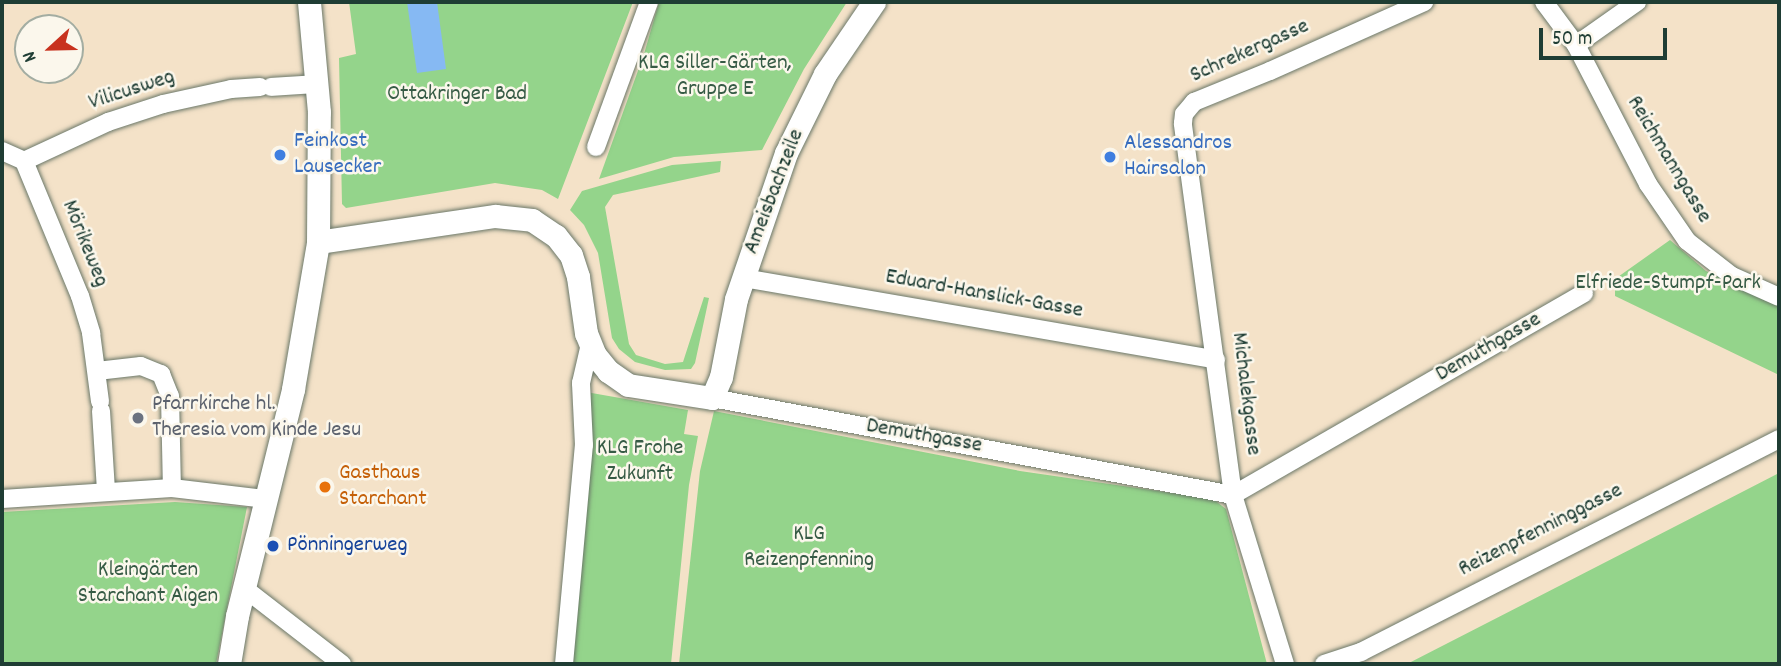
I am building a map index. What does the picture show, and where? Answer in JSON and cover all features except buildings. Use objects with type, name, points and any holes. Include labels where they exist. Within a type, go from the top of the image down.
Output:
[{"type":"street","points":[[229,664],[244,588],[293,389],[318,242],[318,84],[309,2]]},
{"type":"street","points":[[596,148],[649,2]]},
{"type":"street","name":"Ameisbachzeile","points":[[712,398],[721,377],[743,278],[786,153],[825,74],[874,2]]},
{"type":"street","name":"Schrekergasse","points":[[1183,123],[1184,114],[1194,102],[1424,2]]},
{"type":"street","points":[[1544,2],[1576,45],[1637,2]]},
{"type":"street","name":"Reichmanngasse","points":[[1576,45],[1648,184],[1687,241],[1732,276],[1779,296]]},
{"type":"street","name":"Vilicusweg","points":[[24,161],[108,122],[163,104],[231,89],[318,84]]},
{"type":"street","name":"Michalekgasse","points":[[1183,123],[1233,495],[1285,664]]},
{"type":"street","points":[[2,151],[24,161]]},
{"type":"street","name":"Mörikeweg","points":[[24,161],[80,296],[97,370],[106,491]]},
{"type":"street","name":"Demuthgasse","points":[[318,242],[495,216],[532,220],[556,236],[571,255],[590,345],[602,365],[628,385],[712,398],[1233,495],[1584,293]]},
{"type":"street","name":"Eduard-Hanslick-Gasse","points":[[743,278],[1216,360]]},
{"type":"street","points":[[564,664],[584,445],[581,383],[590,345]]},
{"type":"street","points":[[97,370],[141,366],[161,374],[170,396],[172,488]]},
{"type":"street","name":"Reizenpfenninggasse","points":[[1324,664],[1383,640],[1609,522],[1779,439]]},
{"type":"street","points":[[2,499],[172,488],[266,499]]},
{"type":"street","points":[[244,588],[342,664]]},
{"type":"green space","name":"Ottakringer Bad","points":[[349,2],[633,2],[558,199],[542,190],[495,183],[346,208],[342,204],[339,58],[356,54]]},
{"type":"green space","name":"KLG Siller-Gärten, Gruppe E","points":[[659,2],[847,2],[804,69],[762,150],[674,157],[599,179],[644,54]]},
{"type":"green space","points":[[721,161],[720,172],[613,195],[605,207],[629,344],[636,355],[665,364],[683,362],[704,297],[709,298],[695,363],[691,369],[665,370],[635,362],[619,349],[612,338],[598,253],[584,225],[570,210],[582,191],[672,165]]},
{"type":"green space","name":"Elfriede-Stumpf-Park","points":[[1670,240],[1706,271],[1779,303],[1779,375],[1615,296],[1615,279]]},
{"type":"green space","name":"KLG Frohe Zukunft","points":[[586,392],[688,410],[684,434],[698,436],[689,485],[671,664],[570,664]]},
{"type":"green space","name":"KLG Reizenpfenning","points":[[714,411],[1020,471],[1213,499],[1226,509],[1267,664],[679,664],[700,471]]},
{"type":"green space","points":[[1779,473],[1779,664],[1407,664],[1711,508]]},
{"type":"green space","name":"Kleingärten Starchant Aigen","points":[[175,502],[247,507],[216,664],[2,664],[2,512]]},
{"type":"water","points":[[407,2],[437,2],[446,69],[417,73]]},
{"type":"place","name":"Feinkost Lausecker","points":[[280,155]]},
{"type":"place","name":"Alessandros Hairsalon","points":[[1110,157]]},
{"type":"place","name":"Pfarrkirche hl. Theresia vom Kinde Jesu","points":[[138,418]]},
{"type":"place","name":"Gasthaus Starchant","points":[[325,487]]},
{"type":"place","name":"Pönningerweg","points":[[273,546]]}]
